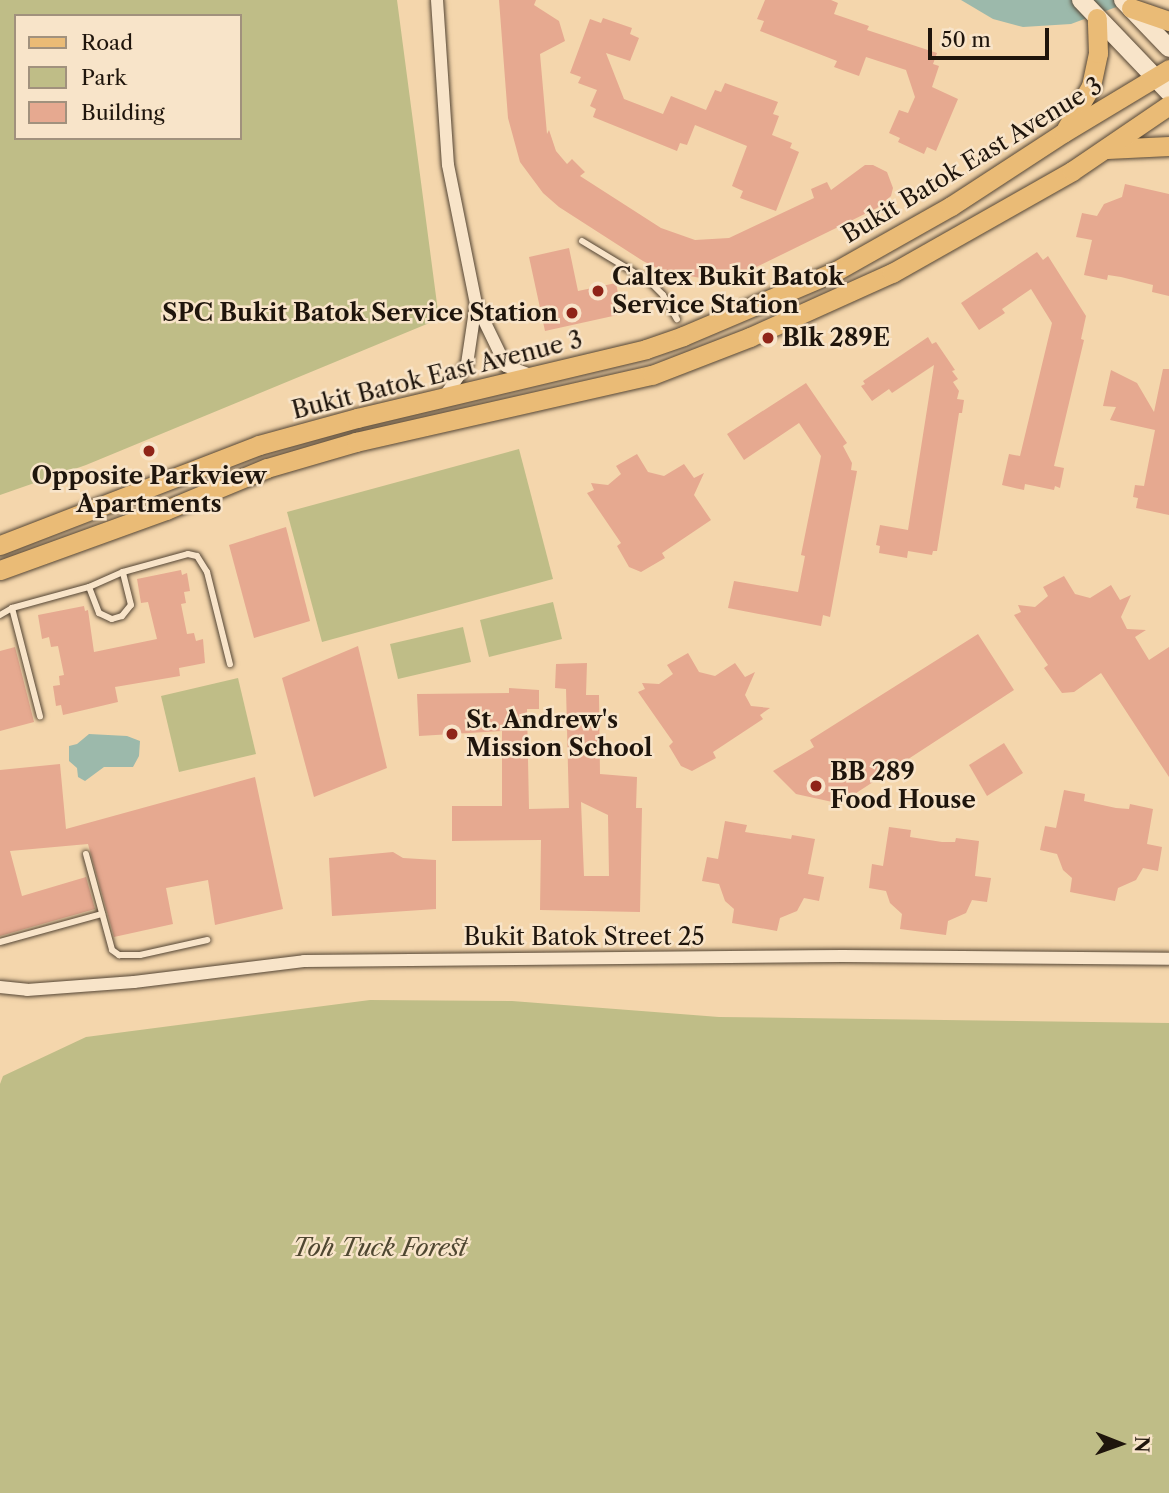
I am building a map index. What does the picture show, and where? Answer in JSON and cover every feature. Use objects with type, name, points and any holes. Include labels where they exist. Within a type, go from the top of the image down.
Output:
[{"type":"main road","points":[[1081,0],[1165,80]]},
{"type":"main road","points":[[1126,4],[1169,21]]},
{"type":"main road","points":[[1126,4],[1169,48]]},
{"type":"main road","points":[[1063,133],[1091,86],[1098,53],[1096,17]]},
{"type":"main road","name":"Bukit Batok East Avenue 3","points":[[0,545],[259,445],[646,349],[683,337],[834,272],[951,206],[1063,133],[1165,80]]},
{"type":"main road","name":"Bukit Batok East Avenue 3","points":[[0,570],[166,510],[267,468],[356,442],[652,375],[688,361],[845,297],[892,273],[1072,171],[1169,105]]},
{"type":"main road","points":[[1103,149],[1169,146]]},
{"type":"street","points":[[437,0],[448,165],[476,304],[506,366],[520,373],[536,375]]},
{"type":"street","points":[[443,398],[467,364],[476,304]]},
{"type":"street","name":"Bukit Batok Street 25","points":[[0,987],[27,990],[134,982],[317,961],[843,956],[1169,959]]},
{"type":"lane","points":[[583,241],[650,282],[663,295],[677,319]]},
{"type":"lane","points":[[0,615],[12,608],[89,587],[123,572],[188,554],[197,556],[207,572],[230,664]]},
{"type":"lane","points":[[89,587],[99,612],[112,619],[122,617],[131,605],[123,572]]},
{"type":"lane","points":[[12,608],[40,716]]},
{"type":"lane","points":[[86,854],[113,950],[119,955],[140,955],[207,940]]},
{"type":"lane","points":[[0,942],[102,914]]},
{"type":"green space","points":[[0,0],[397,0],[439,319],[86,465],[0,495]]},
{"type":"green space","points":[[519,449],[553,579],[322,642],[287,512]]},
{"type":"green space","points":[[553,602],[562,639],[489,657],[480,620]]},
{"type":"green space","points":[[463,627],[471,662],[398,679],[390,644]]},
{"type":"green space","points":[[238,678],[256,754],[179,772],[161,696]]},
{"type":"green space","name":"Toh Tuck Forest","points":[[370,1000],[512,1001],[719,1017],[1169,1023],[1169,1493],[0,1493],[0,1084],[3,1076],[86,1037]]},
{"type":"shaded area","points":[[961,0],[1135,0],[1071,24],[1023,27],[993,19]]},
{"type":"shaded area","points":[[89,734],[127,736],[140,741],[139,756],[133,767],[104,767],[85,781],[78,777],[77,768],[69,761],[69,746],[77,744]]},
{"type":"building","points":[[499,0],[536,0],[534,5],[559,21],[565,41],[540,54],[547,134],[549,130],[556,151],[567,164],[572,159],[585,172],[580,176],[661,228],[695,240],[729,238],[814,198],[811,189],[827,182],[831,190],[865,165],[873,165],[887,172],[893,188],[891,196],[877,208],[738,276],[706,279],[663,271],[643,261],[559,207],[543,193],[520,162],[508,118]]},
{"type":"building","points":[[765,0],[831,0],[838,3],[834,14],[869,26],[867,30],[937,53],[933,64],[939,66],[932,87],[958,99],[936,151],[927,147],[924,154],[898,142],[900,138],[889,133],[899,110],[908,113],[915,97],[906,70],[866,57],[859,76],[834,67],[837,61],[760,31],[764,21],[757,19]]},
{"type":"building","points":[[603,18],[632,28],[630,34],[639,38],[630,61],[606,53],[624,99],[663,114],[671,96],[706,110],[715,90],[721,92],[725,83],[778,102],[773,114],[779,116],[772,135],[792,143],[790,148],[799,152],[776,211],[740,198],[743,191],[732,186],[747,146],[695,125],[687,145],[680,143],[677,151],[593,117],[596,109],[590,106],[597,90],[578,83],[581,77],[570,73],[590,19],[601,23]]},
{"type":"building","points":[[1125,184],[1169,194],[1169,296],[1152,292],[1153,285],[1121,277],[1108,275],[1107,280],[1084,275],[1092,240],[1076,237],[1082,213],[1097,216],[1104,204],[1122,197]]},
{"type":"building","name":"Caltex Bukit Batok Service Station","points":[[569,248],[578,291],[616,283],[622,314],[545,331],[529,257]]},
{"type":"building","points":[[1037,252],[1043,260],[1048,256],[1086,316],[1081,339],[1084,340],[1054,466],[1064,468],[1060,488],[1055,486],[1054,490],[1025,484],[1024,490],[1002,485],[1009,454],[1020,456],[1052,323],[1031,289],[1002,309],[1005,313],[979,330],[961,303]]},
{"type":"building","points":[[928,337],[932,344],[936,342],[955,370],[952,371],[958,379],[953,382],[959,391],[957,399],[964,400],[962,413],[959,413],[937,551],[933,551],[932,555],[908,551],[907,558],[879,553],[880,546],[876,545],[880,525],[908,530],[934,365],[892,393],[889,389],[872,401],[861,386],[865,384],[863,381]]},
{"type":"building","points":[[1163,369],[1169,369],[1169,515],[1136,508],[1138,498],[1133,497],[1135,485],[1144,486],[1155,430],[1110,420],[1116,407],[1103,406],[1111,370],[1137,383],[1154,412]]},
{"type":"building","points":[[806,383],[847,443],[843,446],[852,463],[851,470],[857,471],[830,617],[823,615],[821,626],[728,608],[734,581],[798,592],[805,556],[801,555],[821,456],[799,423],[744,460],[727,434]]},
{"type":"building","points":[[637,454],[648,472],[664,476],[684,464],[694,478],[704,473],[694,495],[711,520],[662,553],[665,558],[641,572],[629,567],[617,546],[621,543],[587,493],[594,490],[591,483],[608,485],[621,474],[616,466]]},
{"type":"building","points":[[286,527],[310,621],[254,638],[229,545]]},
{"type":"building","points":[[181,570],[182,575],[187,573],[190,591],[184,592],[186,603],[181,604],[187,634],[194,633],[196,641],[203,639],[205,663],[179,668],[180,676],[115,687],[118,702],[63,715],[61,705],[56,706],[53,686],[60,685],[59,676],[64,675],[58,646],[51,647],[49,637],[42,639],[38,615],[84,606],[85,611],[88,610],[94,652],[157,639],[148,602],[141,603],[137,579]]},
{"type":"building","points":[[1064,576],[1075,594],[1090,598],[1111,585],[1120,600],[1131,595],[1121,617],[1127,629],[1146,630],[1135,637],[1149,660],[1169,647],[1169,777],[1101,673],[1074,692],[1062,693],[1044,668],[1048,665],[1014,615],[1021,612],[1018,605],[1035,607],[1048,596],[1043,587]]},
{"type":"building","points":[[978,634],[1014,690],[837,803],[796,794],[773,771],[814,747],[810,740]]},
{"type":"building","points":[[358,646],[387,768],[314,797],[282,678]]},
{"type":"building","points":[[15,647],[34,722],[0,731],[0,651]]},
{"type":"building","points":[[688,653],[699,672],[715,676],[735,663],[745,677],[755,672],[745,695],[751,706],[770,708],[760,715],[763,719],[713,752],[716,758],[692,771],[681,766],[669,746],[673,742],[638,692],[645,689],[642,683],[659,684],[673,674],[667,665]]},
{"type":"building","points":[[587,663],[586,695],[599,695],[600,774],[637,777],[636,808],[642,808],[640,912],[540,910],[541,840],[452,841],[452,806],[502,806],[502,731],[419,736],[417,694],[509,693],[509,688],[539,690],[539,709],[527,709],[529,809],[569,808],[566,689],[555,688],[556,664]],"holes":[[[581,802],[608,815],[609,876],[584,876]]]},
{"type":"building","points":[[1004,743],[1023,773],[987,796],[969,765]]},
{"type":"building","points":[[60,764],[66,829],[255,777],[283,909],[215,925],[208,880],[166,888],[173,924],[114,937],[88,844],[10,851],[22,896],[86,877],[95,909],[0,936],[0,770]]},
{"type":"building","points":[[1064,790],[1085,794],[1084,801],[1116,808],[1129,809],[1130,804],[1153,809],[1147,844],[1162,847],[1158,871],[1143,868],[1136,880],[1118,888],[1115,901],[1070,892],[1072,878],[1063,870],[1057,854],[1040,850],[1045,826],[1056,828]]},
{"type":"building","points":[[725,821],[747,825],[745,832],[791,839],[792,835],[815,839],[808,874],[824,877],[819,901],[804,898],[797,911],[780,918],[777,931],[732,923],[734,909],[725,901],[719,884],[702,881],[707,857],[718,859]]},
{"type":"building","points":[[889,827],[911,830],[910,837],[942,842],[955,842],[956,838],[979,841],[975,876],[991,878],[987,902],[972,900],[966,913],[948,921],[946,935],[900,929],[902,914],[890,903],[886,891],[869,888],[872,864],[883,866]]},
{"type":"building","points":[[393,852],[403,858],[436,860],[436,909],[332,916],[329,858]]},
{"type":"place","name":"Caltex Bukit Batok Service Station","points":[[598,291]]},
{"type":"place","name":"SPC Bukit Batok Service Station","points":[[572,313]]},
{"type":"place","name":"Blk 289E","points":[[768,338]]},
{"type":"place","name":"Opposite Parkview Apartments","points":[[149,451]]},
{"type":"place","name":"St. Andrew's Mission School","points":[[452,734]]},
{"type":"place","name":"BB 289 Food House","points":[[816,786]]}]
